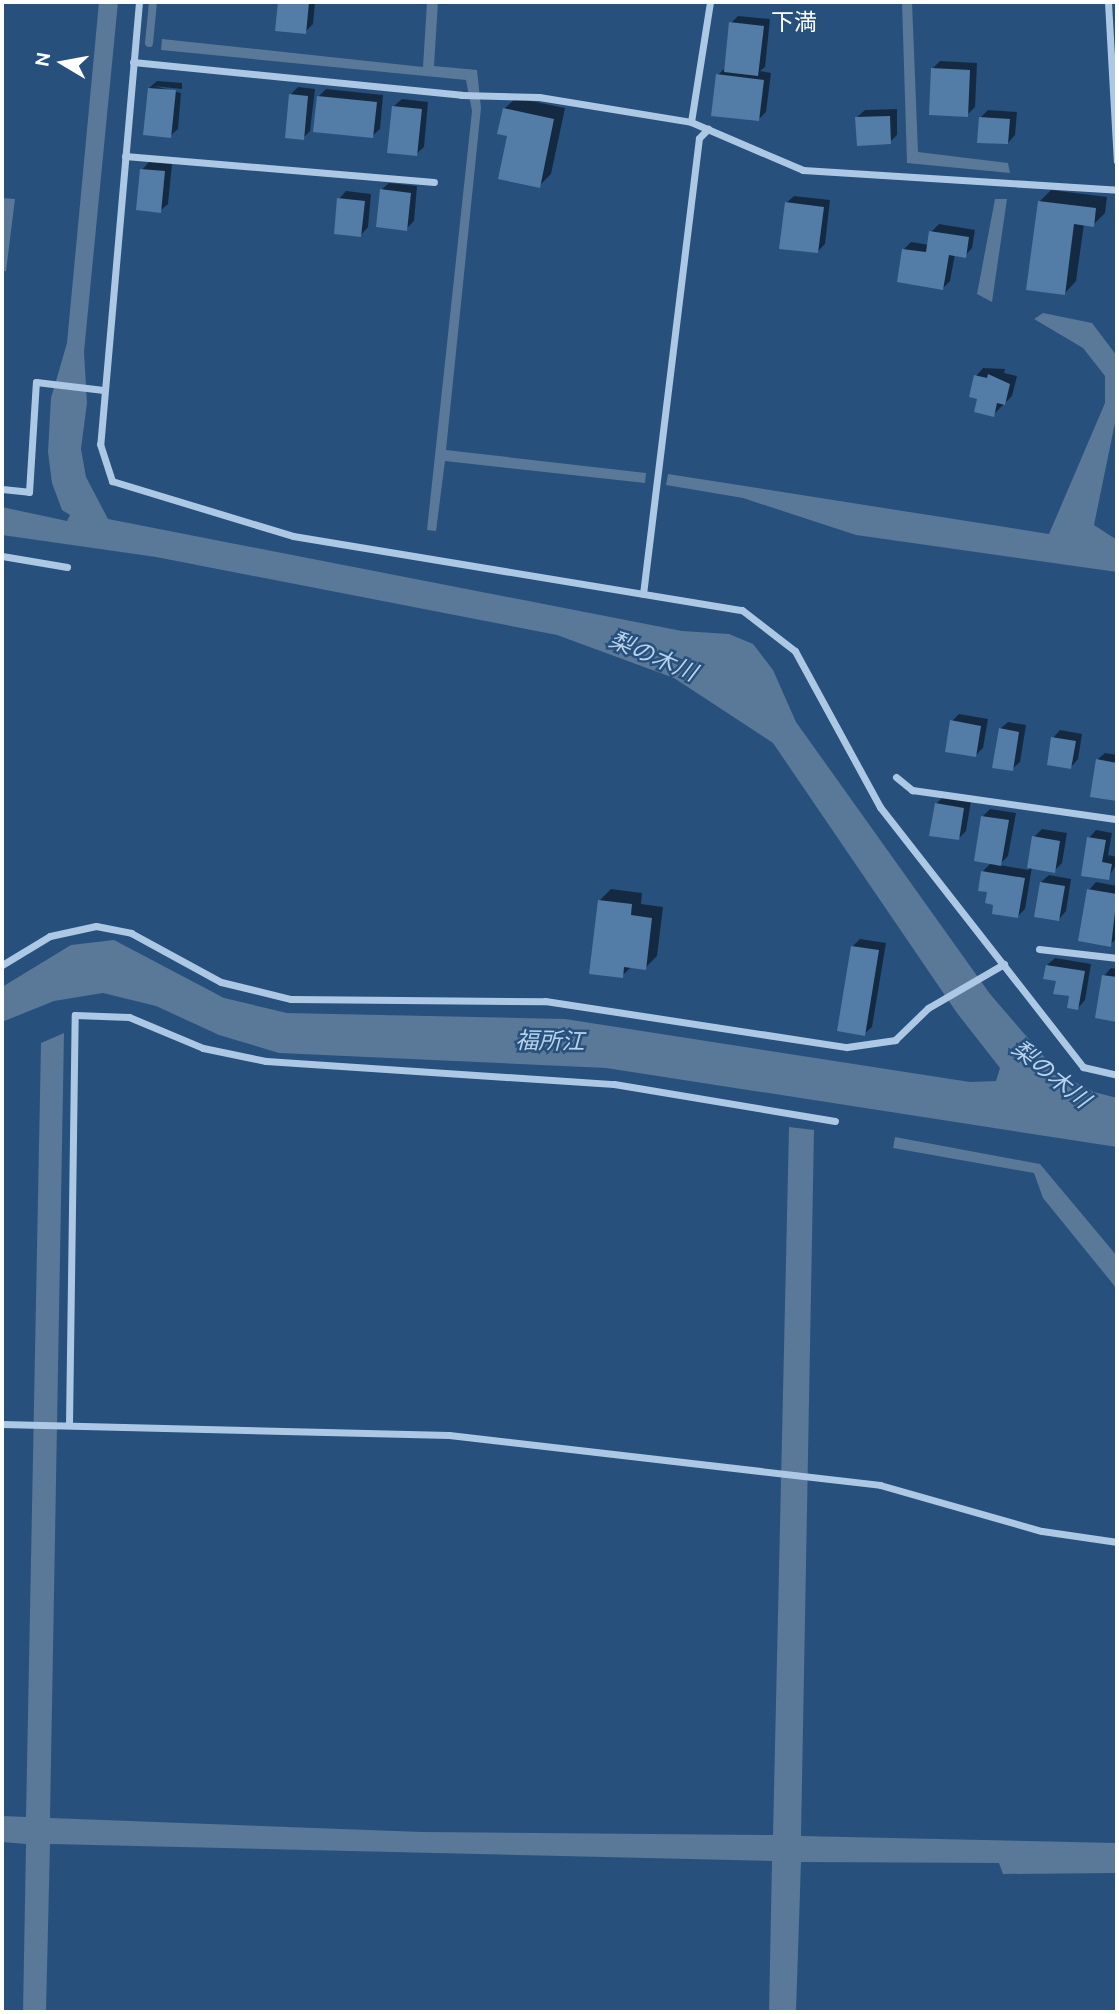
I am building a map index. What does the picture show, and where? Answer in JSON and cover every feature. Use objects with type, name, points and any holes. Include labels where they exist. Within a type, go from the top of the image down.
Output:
[{"type":"street","points":[[139,2],[100,444],[112,481],[293,536],[742,610],[795,651],[880,807],[1083,1067],[1117,1075]]},
{"type":"street","points":[[691,122],[710,2]]},
{"type":"street","points":[[1108,2],[1117,161]]},
{"type":"street","points":[[133,62],[461,95],[539,97],[691,122],[803,170],[1117,190]]},
{"type":"street","points":[[643,594],[699,138],[708,129]]},
{"type":"street","points":[[125,156],[434,182]]},
{"type":"street","points":[[2,489],[29,492],[36,382],[104,390]]},
{"type":"street","points":[[2,556],[66,568]]},
{"type":"street","points":[[896,777],[912,790],[1117,819]]},
{"type":"street","points":[[2,965],[50,936],[96,926],[131,933],[221,982],[291,999],[545,1001],[847,1046],[895,1040],[928,1008],[1004,964]]},
{"type":"street","points":[[1039,949],[1117,958]]},
{"type":"street","points":[[69,1424],[75,1015],[129,1017],[203,1048],[266,1061],[614,1084],[835,1121]]},
{"type":"street","points":[[2,1424],[449,1435],[880,1485],[1042,1531],[1117,1542]]},
{"type":"water","points":[[99,2],[118,2],[84,352],[87,403],[81,449],[86,477],[108,519],[682,631],[729,634],[753,644],[773,670],[796,722],[990,994],[1059,1074],[1094,1092],[1117,1098],[1117,1147],[606,1068],[279,1053],[219,1035],[156,1006],[103,993],[54,1001],[2,1022],[2,987],[71,945],[114,940],[224,998],[287,1013],[565,1019],[970,1082],[996,1081],[1000,1068],[957,1013],[773,743],[674,678],[557,635],[156,557],[2,535],[2,507],[67,521],[70,515],[62,510],[52,483],[48,452],[51,398],[67,343]]},
{"type":"water","points":[[427,2],[438,2],[434,66],[477,70],[481,108],[446,450],[646,473],[645,483],[445,461],[436,531],[427,530],[472,111],[466,80],[161,50],[162,39],[423,67]]},
{"type":"water","points":[[902,2],[912,2],[918,152],[1008,163],[1010,173],[907,163]]},
{"type":"water","points":[[2,198],[15,199],[6,271],[2,271]]},
{"type":"water","points":[[995,199],[1007,199],[992,302],[977,294]]},
{"type":"water","points":[[1043,313],[1092,323],[1117,356],[1117,413],[1094,525],[1117,540],[1117,572],[856,535],[743,498],[666,485],[668,474],[1049,534],[1105,403],[1105,376],[1083,348],[1034,319]]},
{"type":"water","points":[[64,1033],[50,1818],[422,1832],[773,1835],[789,1127],[814,1130],[801,1836],[1116,1843],[1115,1873],[1003,1874],[999,1863],[801,1862],[796,2012],[769,2012],[772,1861],[50,1844],[46,2012],[23,2012],[26,1844],[2,1842],[2,1816],[26,1817],[41,1043]]},
{"type":"water","points":[[895,1137],[1040,1164],[1117,1256],[1117,1289],[1043,1198],[1034,1173],[893,1148]]},
{"type":"building","points":[[278,2],[309,2],[306,34],[275,31]]},
{"type":"building","points":[[729,22],[764,26],[758,76],[724,72]]},
{"type":"building","points":[[931,68],[970,70],[968,117],[929,115]]},
{"type":"building","points":[[716,74],[764,80],[759,121],[711,116]]},
{"type":"building","points":[[148,88],[176,90],[171,138],[143,135]]},
{"type":"building","points":[[289,94],[308,96],[304,140],[285,138]]},
{"type":"building","points":[[317,96],[377,102],[373,138],[313,132]]},
{"type":"building","points":[[392,106],[422,109],[417,156],[387,153]]},
{"type":"building","points":[[503,108],[554,119],[540,188],[498,179],[507,136],[497,134]]},
{"type":"building","points":[[890,116],[891,144],[857,146],[855,117]]},
{"type":"building","points":[[979,117],[1010,119],[1008,144],[977,143]]},
{"type":"building","points":[[140,169],[165,171],[161,213],[136,210]]},
{"type":"building","points":[[380,189],[411,193],[407,231],[376,227]]},
{"type":"building","points":[[337,198],[365,201],[361,237],[334,234]]},
{"type":"building","points":[[1038,201],[1096,208],[1094,227],[1074,224],[1065,295],[1026,290]]},
{"type":"building","points":[[785,202],[824,207],[818,253],[779,249]]},
{"type":"building","points":[[929,231],[969,237],[966,258],[949,255],[943,290],[897,282],[902,249],[926,252]]},
{"type":"building","points":[[988,374],[1010,384],[1005,405],[997,403],[994,417],[974,412],[977,399],[969,397],[974,375],[987,378]]},
{"type":"building","points":[[950,720],[981,726],[976,757],[945,752]]},
{"type":"building","points":[[999,728],[1019,732],[1013,771],[992,768]]},
{"type":"building","points":[[1051,737],[1076,741],[1071,769],[1047,765]]},
{"type":"building","points":[[1096,759],[1117,763],[1117,801],[1090,797]]},
{"type":"building","points":[[935,803],[964,808],[959,840],[929,836]]},
{"type":"building","points":[[981,816],[1009,820],[1001,866],[974,861]]},
{"type":"building","points":[[1032,836],[1060,841],[1055,873],[1027,868]]},
{"type":"building","points":[[1087,837],[1106,840],[1102,862],[1112,864],[1109,880],[1081,876]]},
{"type":"building","points":[[981,871],[1025,878],[1018,918],[992,914],[993,905],[985,903],[987,892],[978,891]]},
{"type":"building","points":[[1040,882],[1065,886],[1059,921],[1034,917]]},
{"type":"building","points":[[1087,889],[1117,894],[1111,947],[1078,941]]},
{"type":"building","points":[[598,900],[632,904],[631,915],[652,918],[646,970],[624,967],[623,978],[589,974]]},
{"type":"building","points":[[851,946],[879,950],[865,1036],[837,1031]]},
{"type":"building","points":[[1046,965],[1085,971],[1078,1010],[1067,1008],[1069,996],[1053,994],[1056,981],[1043,979]]},
{"type":"building","points":[[1102,975],[1117,977],[1117,1022],[1095,1018]]},
{"type":"waterway","points":[[149,43],[153,2]]},
{"type":"district","name":"下満","points":[[794,22]]},
{"type":"water label","name":"梨の木川","points":[[653,656]]},
{"type":"water label","name":"福所江","points":[[550,1041]]},
{"type":"water label","name":"梨の木川","points":[[1051,1074]]}]
